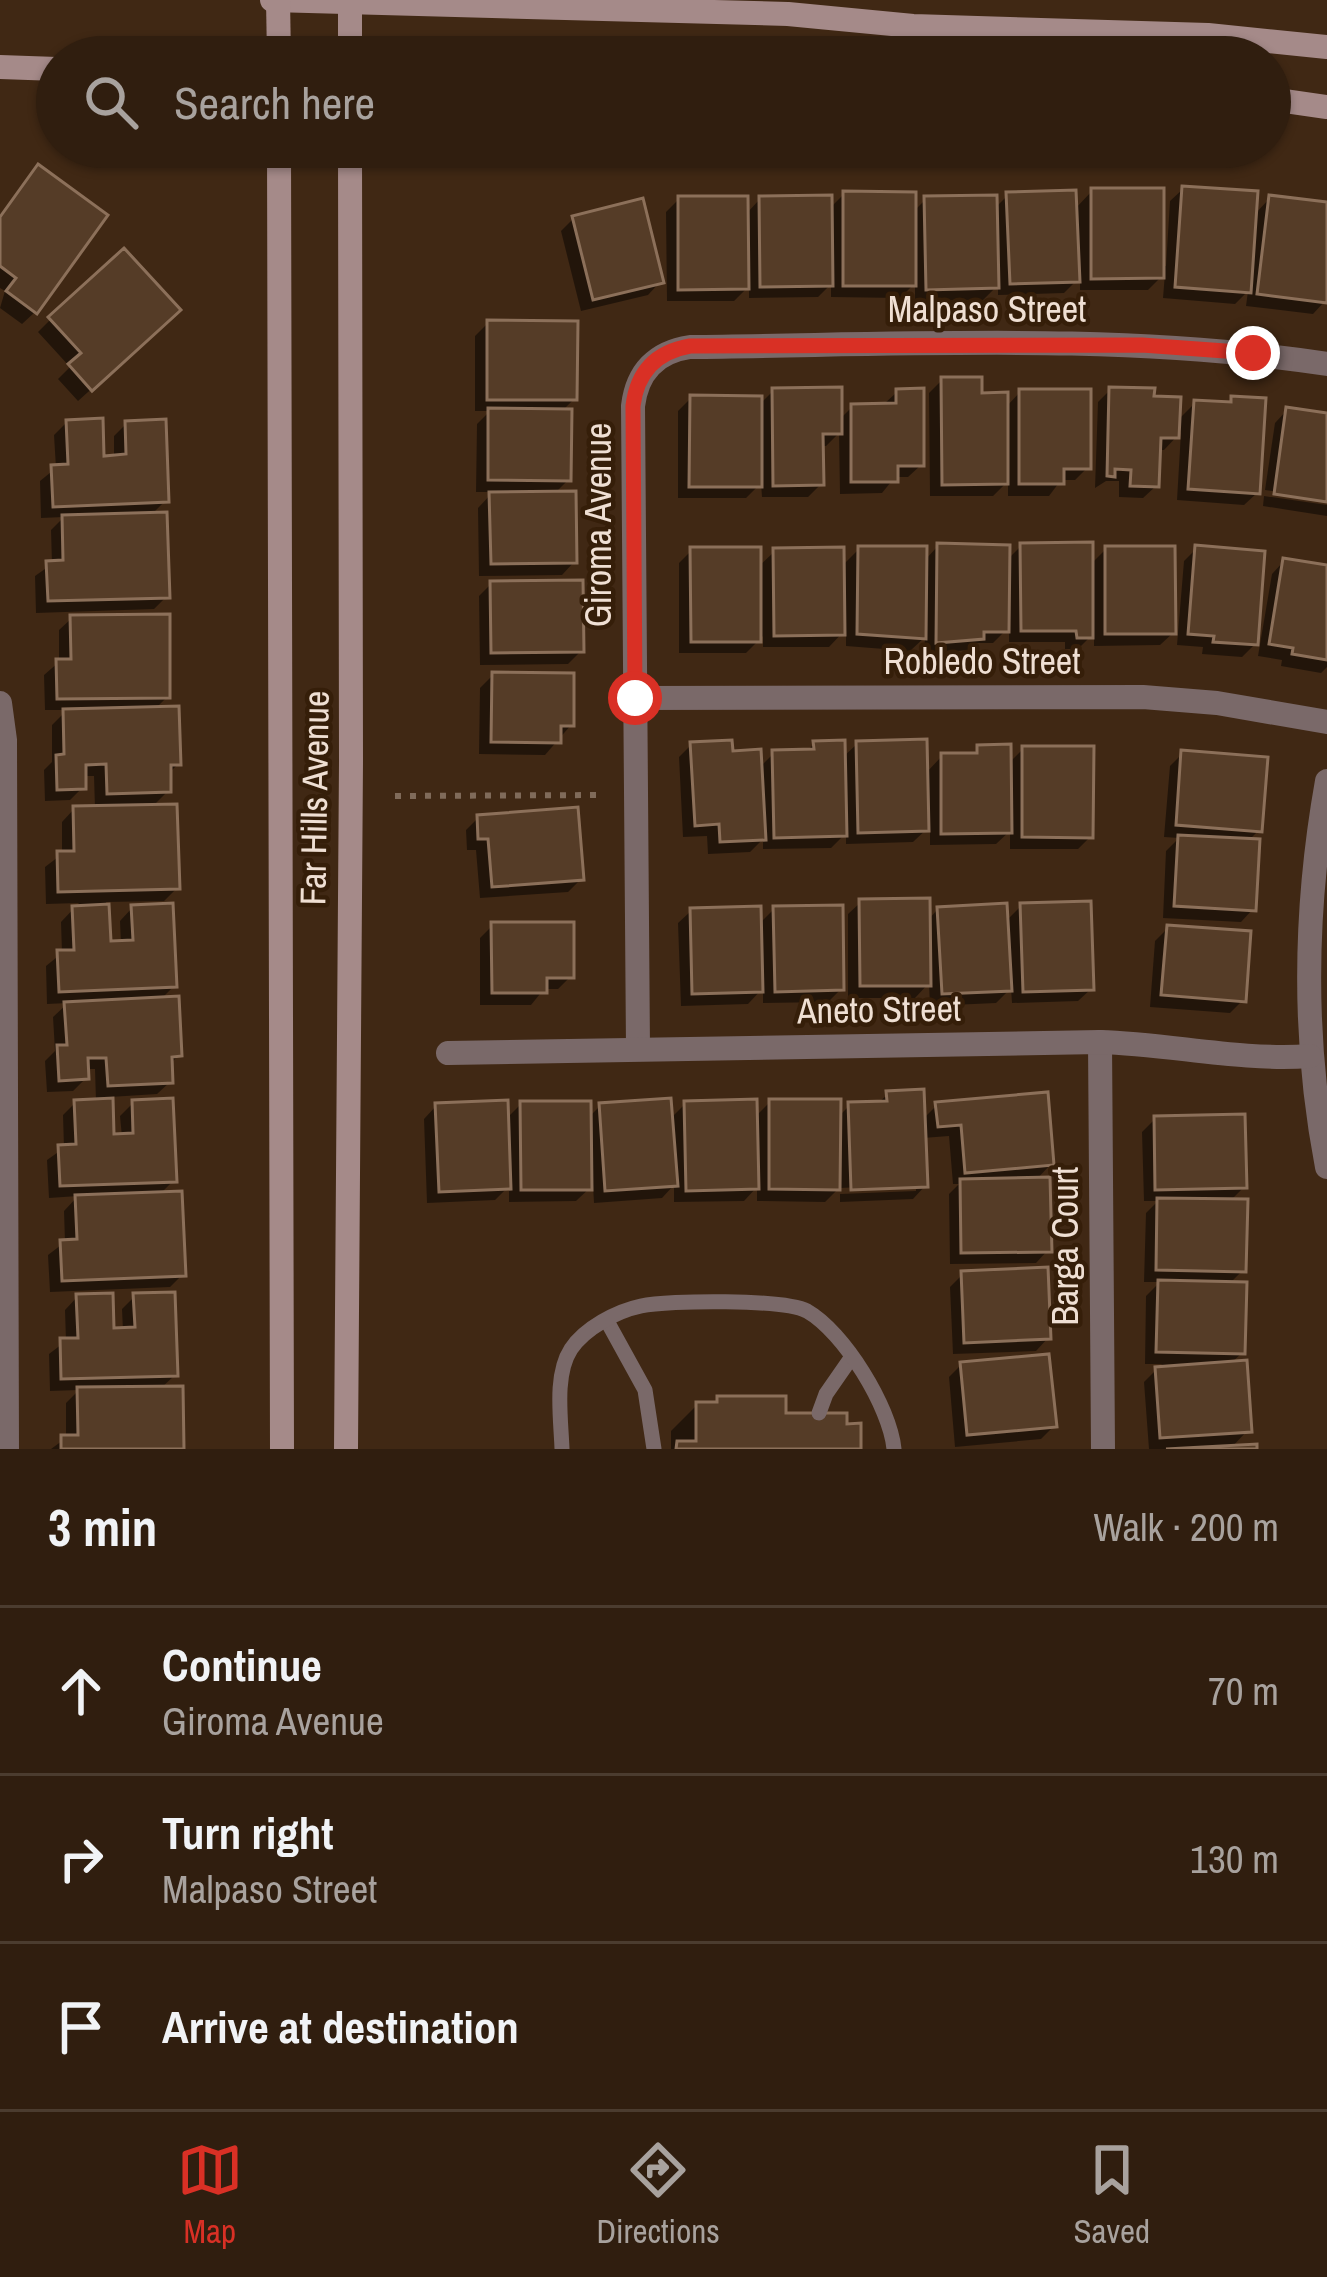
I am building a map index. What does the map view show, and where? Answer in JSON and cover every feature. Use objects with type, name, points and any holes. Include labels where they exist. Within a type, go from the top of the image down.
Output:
[{"type":"main road","points":[[278,36],[275,0],[788,14],[914,26],[1226,36]]},
{"type":"main road","points":[[350,1],[350,36]]},
{"type":"main road","points":[[1291,43],[1327,47]]},
{"type":"main road","points":[[0,68],[36,69]]},
{"type":"main road","points":[[1291,102],[1327,107]]},
{"type":"main road","name":"Far Hills Avenue","points":[[279,168],[282,1449]]},
{"type":"main road","name":"Far Hills Avenue","points":[[346,1449],[350,168]]},
{"type":"street","name":"Malpaso Street","points":[[650,364],[661,355],[690,346],[1094,344],[1215,349],[1327,364]]},
{"type":"street","name":"Giroma Avenue","points":[[638,1049],[633,406],[635,389],[650,364]]},
{"type":"street","name":"Robledo Street","points":[[635,698],[1143,698],[1217,703],[1327,722]]},
{"type":"street","points":[[0,703],[7,1449]]},
{"type":"street","points":[[1327,781],[1310,904],[1310,1056],[1327,1167]]},
{"type":"street","name":"Aneto Street","points":[[448,1053],[1100,1042],[1233,1057],[1310,1056]]},
{"type":"street","name":"Barga Court","points":[[1100,1042],[1103,1449]]},
{"type":"lane","points":[[562,1449],[561,1387],[569,1351],[590,1329],[641,1306],[779,1303],[807,1311],[851,1358],[882,1403],[894,1449]]},
{"type":"lane","points":[[607,1321],[645,1390],[653,1449]]},
{"type":"lane","points":[[819,1413],[851,1358]]},
{"type":"path","points":[[395,796],[604,795]]},
{"type":"building","points":[[36,167],[108,215],[37,314],[6,291],[16,278],[0,266],[0,217]]},
{"type":"building","points":[[1182,186],[1258,191],[1251,293],[1175,287]]},
{"type":"building","points":[[1091,188],[1164,188],[1164,278],[1091,279]]},
{"type":"building","points":[[1076,190],[1080,282],[1010,284],[1006,192]]},
{"type":"building","points":[[843,191],[916,192],[916,286],[843,286]]},
{"type":"building","points":[[832,195],[833,286],[760,287],[759,196]]},
{"type":"building","points":[[997,195],[999,288],[926,290],[924,196]]},
{"type":"building","points":[[1269,195],[1327,202],[1327,303],[1257,294]]},
{"type":"building","points":[[678,196],[748,196],[749,289],[678,290]]},
{"type":"building","points":[[643,198],[664,283],[593,300],[572,216]]},
{"type":"building","points":[[124,248],[181,310],[92,391],[68,364],[81,353],[48,317]]},
{"type":"building","points":[[487,320],[578,321],[577,400],[487,400]]},
{"type":"building","points":[[941,377],[982,377],[982,393],[1008,392],[1008,484],[942,485]]},
{"type":"building","points":[[842,387],[842,434],[823,434],[824,485],[773,486],[772,388]]},
{"type":"building","points":[[1109,387],[1155,388],[1154,396],[1181,397],[1179,438],[1161,438],[1159,487],[1130,486],[1131,470],[1115,469],[1115,477],[1107,476]]},
{"type":"building","points":[[924,388],[924,466],[898,466],[898,482],[851,482],[851,404],[896,403],[896,389]]},
{"type":"building","points":[[1019,389],[1091,389],[1091,469],[1064,469],[1064,484],[1019,484]]},
{"type":"building","points":[[690,395],[762,396],[762,487],[689,487]]},
{"type":"building","points":[[1231,396],[1266,398],[1260,494],[1188,489],[1194,400],[1231,402]]},
{"type":"building","points":[[1286,407],[1327,413],[1327,502],[1274,494]]},
{"type":"building","points":[[488,408],[572,409],[571,481],[488,480]]},
{"type":"building","points":[[103,418],[104,456],[126,454],[125,421],[166,419],[169,502],[53,507],[51,465],[68,464],[66,420]]},
{"type":"building","points":[[576,491],[577,563],[491,564],[489,492]]},
{"type":"building","points":[[167,512],[170,598],[48,601],[46,561],[63,560],[62,515]]},
{"type":"building","points":[[1093,542],[1093,638],[1077,638],[1076,631],[1021,631],[1020,543]]},
{"type":"building","points":[[937,543],[1010,545],[1009,632],[984,632],[984,639],[936,643]]},
{"type":"building","points":[[1195,545],[1265,551],[1258,645],[1213,642],[1214,636],[1188,634]]},
{"type":"building","points":[[858,546],[927,546],[926,639],[857,634]]},
{"type":"building","points":[[1105,546],[1175,546],[1176,634],[1105,634]]},
{"type":"building","points":[[690,547],[761,547],[761,642],[691,642]]},
{"type":"building","points":[[844,547],[845,635],[774,636],[773,548]]},
{"type":"building","points":[[1283,558],[1327,565],[1327,660],[1269,644]]},
{"type":"building","points":[[583,580],[584,652],[491,653],[490,581]]},
{"type":"building","points":[[170,614],[170,698],[57,699],[56,659],[71,659],[70,615]]},
{"type":"building","points":[[492,672],[574,673],[574,726],[561,726],[561,743],[491,742]]},
{"type":"building","points":[[179,706],[181,765],[171,765],[171,792],[107,794],[106,764],[86,765],[86,789],[57,790],[56,755],[64,754],[63,709]]},
{"type":"building","points":[[927,739],[929,831],[858,833],[856,741]]},
{"type":"building","points":[[732,740],[733,751],[761,749],[766,840],[720,842],[719,824],[695,826],[690,742]]},
{"type":"building","points":[[845,740],[847,836],[774,838],[772,750],[814,749],[813,741]]},
{"type":"building","points":[[1011,744],[1012,833],[941,834],[941,753],[977,753],[977,745]]},
{"type":"building","points":[[1022,746],[1094,746],[1093,838],[1022,837]]},
{"type":"building","points":[[1181,750],[1268,757],[1262,832],[1176,825]]},
{"type":"building","points":[[177,804],[180,889],[58,892],[57,851],[74,851],[73,806]]},
{"type":"building","points":[[578,807],[584,880],[492,887],[488,839],[478,839],[477,815]]},
{"type":"building","points":[[1178,835],[1260,839],[1256,911],[1174,906]]},
{"type":"building","points":[[930,898],[931,986],[860,986],[859,899]]},
{"type":"building","points":[[1091,901],[1094,990],[1023,992],[1020,903]]},
{"type":"building","points":[[173,903],[177,987],[59,992],[57,950],[74,950],[72,906],[109,904],[111,941],[133,940],[131,905]]},
{"type":"building","points":[[1007,903],[1012,991],[942,994],[937,907]]},
{"type":"building","points":[[843,905],[844,990],[775,992],[773,906]]},
{"type":"building","points":[[761,906],[763,992],[692,994],[690,908]]},
{"type":"building","points":[[491,922],[574,922],[574,978],[547,978],[547,993],[492,993]]},
{"type":"building","points":[[1167,925],[1251,931],[1246,1002],[1161,995]]},
{"type":"building","points":[[179,996],[182,1056],[172,1057],[173,1083],[108,1086],[106,1058],[88,1058],[89,1079],[59,1081],[57,1045],[67,1045],[64,1002]]},
{"type":"building","points":[[924,1089],[928,1187],[851,1190],[848,1102],[887,1101],[886,1091]]},
{"type":"building","points":[[1048,1092],[1054,1165],[965,1173],[961,1125],[938,1127],[935,1102]]},
{"type":"building","points":[[113,1098],[114,1134],[133,1133],[132,1100],[173,1098],[177,1182],[60,1186],[58,1145],[76,1144],[74,1100]]},
{"type":"building","points":[[671,1098],[678,1186],[605,1191],[599,1103]]},
{"type":"building","points":[[757,1099],[759,1189],[686,1191],[684,1101]]},
{"type":"building","points":[[769,1099],[841,1099],[840,1190],[769,1189]]},
{"type":"building","points":[[508,1100],[511,1189],[439,1192],[435,1103]]},
{"type":"building","points":[[520,1101],[591,1101],[592,1190],[521,1190]]},
{"type":"building","points":[[1245,1114],[1247,1188],[1155,1190],[1154,1116]]},
{"type":"building","points":[[1050,1177],[1052,1252],[961,1253],[960,1179]]},
{"type":"building","points":[[182,1191],[186,1276],[62,1281],[60,1240],[77,1239],[75,1195]]},
{"type":"building","points":[[1157,1198],[1248,1199],[1246,1272],[1156,1270]]},
{"type":"building","points":[[1048,1267],[1051,1339],[964,1343],[961,1271]]},
{"type":"building","points":[[1158,1280],[1247,1282],[1245,1354],[1156,1352]]},
{"type":"building","points":[[175,1292],[178,1376],[61,1379],[60,1338],[78,1338],[76,1294],[113,1293],[114,1328],[135,1327],[133,1293]]},
{"type":"building","points":[[1049,1354],[1057,1427],[967,1435],[960,1362]]},
{"type":"building","points":[[1247,1360],[1252,1432],[1160,1438],[1155,1367]]},
{"type":"building","points":[[183,1386],[184,1449],[61,1449],[61,1435],[78,1435],[77,1387]]},
{"type":"building","points":[[717,1396],[786,1396],[786,1413],[847,1413],[847,1424],[861,1423],[861,1449],[676,1449],[677,1441],[696,1441],[696,1402],[717,1402]]},
{"type":"building","points":[[1257,1444],[1257,1449],[1166,1449]]},
{"type":"route","points":[[635,698],[633,406],[641,375],[661,355],[690,346],[1094,344],[1253,353]]}]
